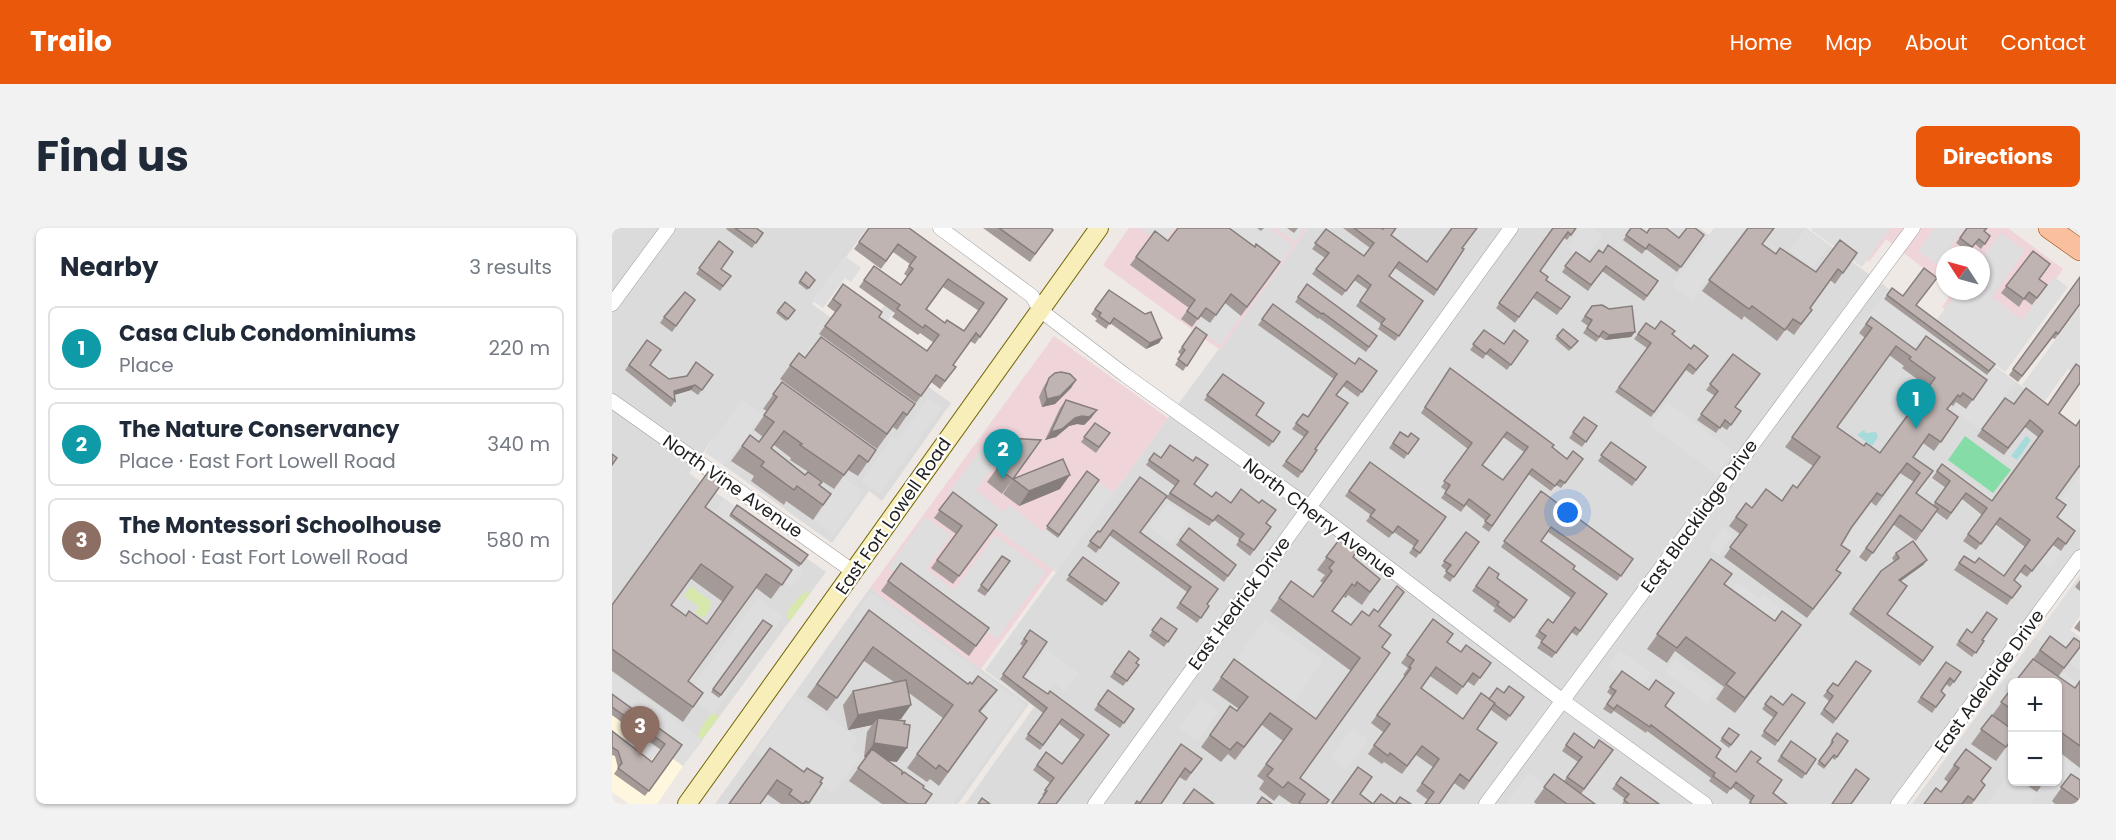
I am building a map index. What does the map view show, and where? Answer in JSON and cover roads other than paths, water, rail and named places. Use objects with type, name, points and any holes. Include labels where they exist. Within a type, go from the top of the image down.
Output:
[{"type":"main road","name":"East Fort Lowell Road","points":[[687,804],[1100,228]]},
{"type":"main road","points":[[2049,228],[2080,250]]},
{"type":"street","points":[[612,304],[668,228]]},
{"type":"street","name":"North Cherry Avenue","points":[[940,228],[1032,296],[1040,310],[1125,375],[1309,507],[1563,701],[1705,804]]},
{"type":"street","name":"East Hedrick Drive","points":[[1095,804],[1511,228]]},
{"type":"street","name":"East Blacklidge Drive","points":[[1486,804],[1913,228]]},
{"type":"street","name":"North Vine Avenue","points":[[612,401],[854,572]]},
{"type":"street","name":"East Adelaide Drive","points":[[1898,804],[2080,557]]},
{"type":"water","points":[[1864,430],[1866,433],[1876,432],[1878,437],[1872,446],[1857,435]]},
{"type":"water","points":[[2026,436],[2031,440],[2017,460],[2011,456]]},
{"type":"place","name":"Casa Club Condominiums","points":[[1916,429]]},
{"type":"place","name":"The Nature Conservancy","points":[[1003,479]]},
{"type":"place","name":"The Montessori Schoolhouse","points":[[640,756]]}]
